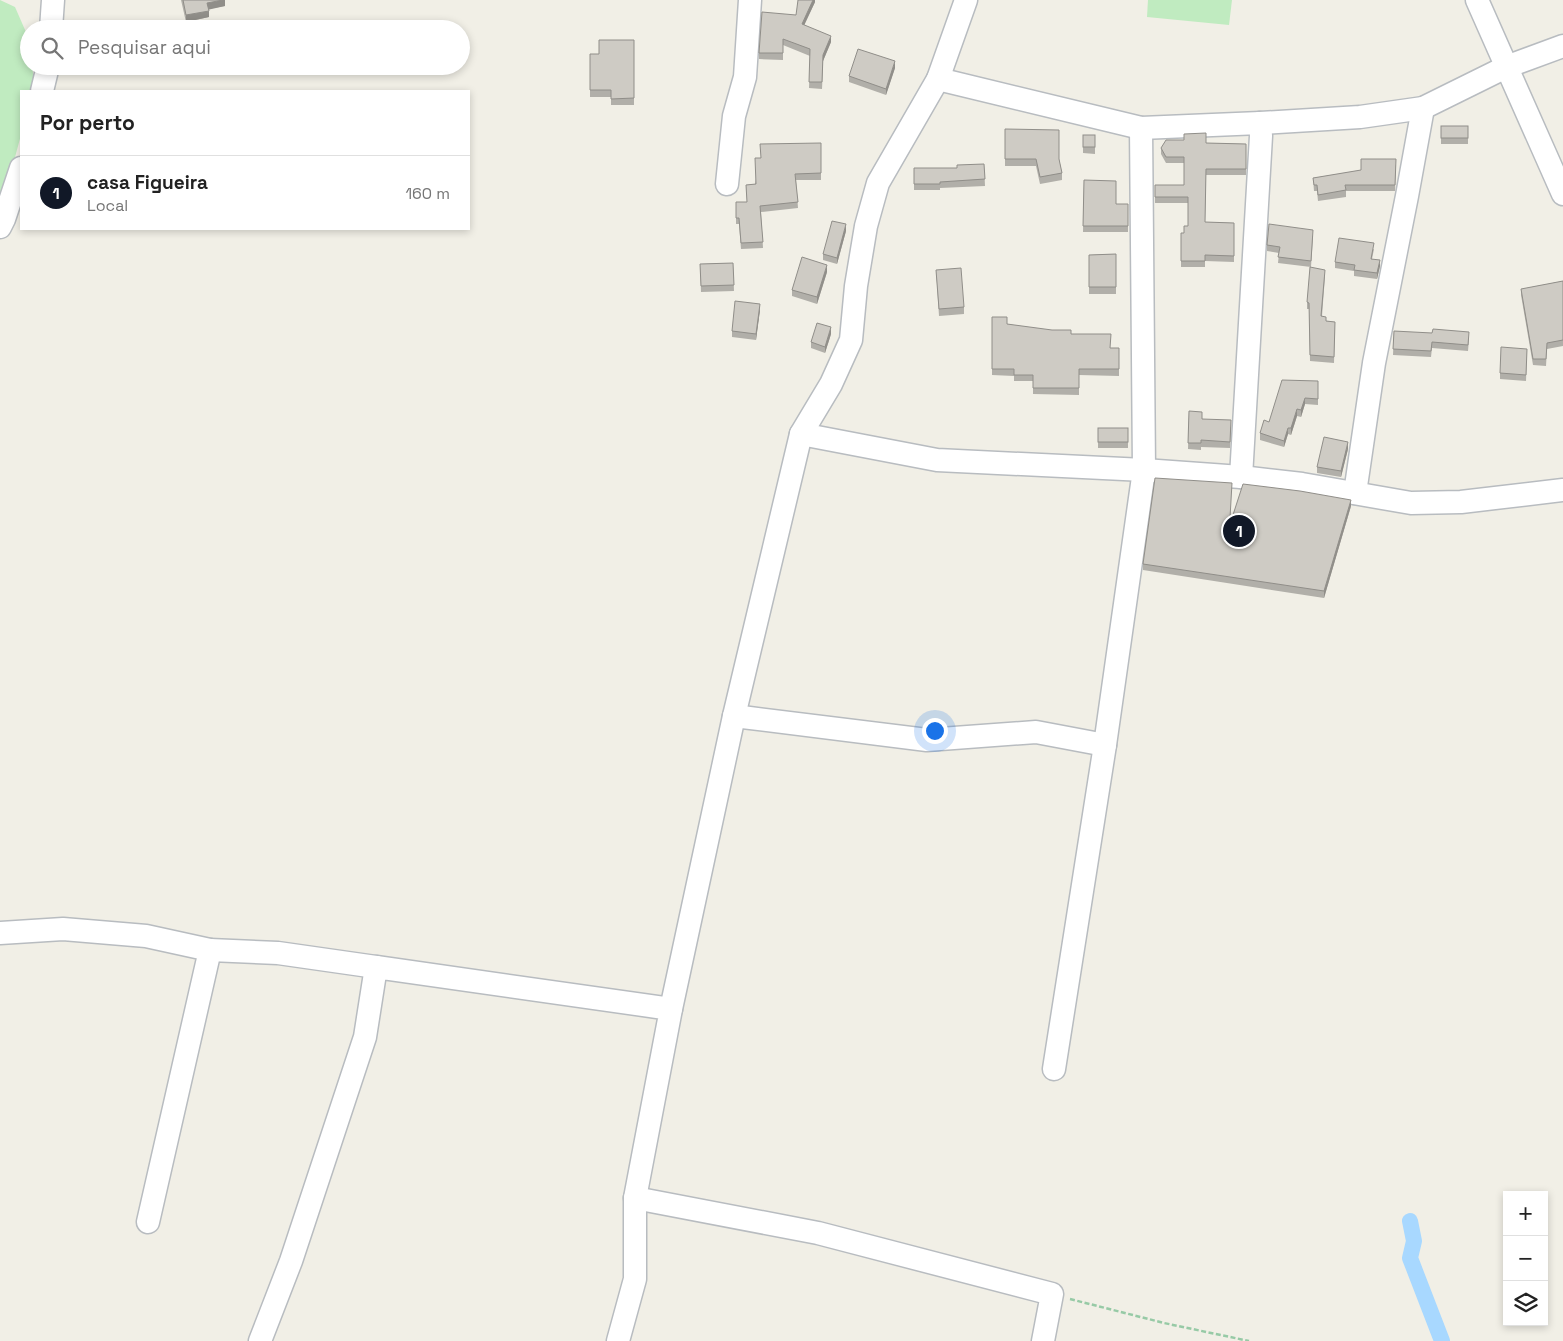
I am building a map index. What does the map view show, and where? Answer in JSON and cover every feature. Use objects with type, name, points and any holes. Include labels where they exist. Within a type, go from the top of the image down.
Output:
[{"type":"street","points":[[52,20],[53,0]]},
{"type":"street","points":[[727,184],[734,116],[745,78],[750,0]]},
{"type":"street","points":[[618,1341],[635,1279],[635,1198],[671,1009],[734,716],[800,434],[831,384],[851,340],[856,286],[866,226],[878,183],[938,79],[966,0]]},
{"type":"street","points":[[1477,0],[1563,194]]},
{"type":"street","points":[[938,79],[1141,128],[1260,123],[1360,117],[1423,108],[1506,67],[1563,46]]},
{"type":"street","points":[[42,90],[46,75]]},
{"type":"street","points":[[1355,493],[1374,363],[1408,196],[1423,108]]},
{"type":"street","points":[[1241,477],[1261,136],[1260,123]]},
{"type":"street","points":[[1054,1069],[1105,745],[1144,470],[1141,128]]},
{"type":"street","points":[[0,227],[20,171]]},
{"type":"street","points":[[800,434],[938,460],[1144,470],[1241,477],[1302,484],[1411,503],[1461,502],[1563,490]]},
{"type":"street","points":[[734,716],[927,740],[1036,732],[1105,745]]},
{"type":"street","points":[[0,932],[63,929],[146,936],[210,950],[278,953],[671,1009]]},
{"type":"street","points":[[148,1222],[210,950]]},
{"type":"street","points":[[260,1341],[291,1261],[365,1037],[376,967]]},
{"type":"street","points":[[635,1198],[818,1233],[1052,1294],[1043,1341]]},
{"type":"path","points":[[1052,1294],[1164,1323],[1249,1341]]},
{"type":"green space","points":[[0,0],[15,7],[21,20],[20,75],[33,75],[34,80],[31,90],[20,90],[20,139],[8,183],[0,199]]},
{"type":"green space","points":[[1148,0],[1232,0],[1229,25],[1147,17]]},
{"type":"building","points":[[183,0],[223,0],[207,3],[209,11],[186,15]]},
{"type":"building","points":[[798,0],[813,0],[802,24],[831,36],[823,55],[822,82],[809,82],[810,49],[783,39],[783,53],[759,53],[762,12],[796,15]]},
{"type":"building","points":[[599,40],[634,40],[634,98],[611,99],[611,90],[590,90],[590,54],[599,54]]},
{"type":"building","points":[[858,49],[895,61],[886,89],[849,76]]},
{"type":"building","points":[[1441,126],[1468,126],[1468,138],[1441,138]]},
{"type":"building","points":[[1005,129],[1059,130],[1059,159],[1062,173],[1040,177],[1036,159],[1005,159]]},
{"type":"building","points":[[1206,133],[1206,143],[1246,144],[1246,169],[1206,169],[1205,222],[1234,223],[1234,256],[1205,255],[1205,261],[1181,261],[1181,233],[1184,233],[1184,226],[1188,226],[1188,197],[1155,197],[1155,185],[1184,185],[1184,157],[1166,157],[1161,148],[1166,140],[1184,140],[1184,134]]},
{"type":"building","points":[[1083,135],[1095,135],[1095,147],[1083,147]]},
{"type":"building","points":[[821,143],[821,173],[795,174],[798,202],[760,206],[763,242],[741,243],[739,218],[736,218],[736,202],[747,202],[746,185],[756,184],[755,158],[761,158],[760,144]]},
{"type":"building","points":[[1361,159],[1396,159],[1395,185],[1345,185],[1346,190],[1318,195],[1317,185],[1314,185],[1313,178],[1361,170]]},
{"type":"building","points":[[984,164],[985,179],[940,182],[940,184],[914,184],[914,168],[957,168],[957,165]]},
{"type":"building","points":[[1084,180],[1116,181],[1116,204],[1128,204],[1128,226],[1083,226]]},
{"type":"building","points":[[832,221],[846,224],[837,258],[823,254]]},
{"type":"building","points":[[1269,224],[1313,230],[1311,261],[1278,257],[1280,247],[1267,245]]},
{"type":"building","points":[[1339,238],[1374,243],[1371,259],[1380,260],[1377,273],[1354,270],[1355,265],[1335,262]]},
{"type":"building","points":[[1116,254],[1116,287],[1089,287],[1089,255]]},
{"type":"building","points":[[802,257],[827,265],[817,297],[792,290]]},
{"type":"building","points":[[733,263],[734,285],[701,286],[700,264]]},
{"type":"building","points":[[1310,267],[1325,270],[1321,316],[1326,317],[1326,321],[1335,322],[1334,357],[1310,355],[1309,303],[1307,302]]},
{"type":"building","points":[[961,268],[964,307],[939,309],[936,270]]},
{"type":"building","points":[[1563,281],[1563,340],[1547,343],[1546,359],[1533,359],[1521,289]]},
{"type":"building","points":[[735,301],[760,304],[756,334],[732,331]]},
{"type":"building","points":[[992,317],[1007,317],[1007,324],[1052,330],[1071,330],[1071,334],[1111,334],[1110,348],[1119,348],[1119,369],[1079,369],[1079,388],[1033,388],[1033,375],[1014,375],[1014,369],[992,369]]},
{"type":"building","points":[[817,323],[831,327],[825,347],[811,342]]},
{"type":"building","points":[[1433,329],[1469,332],[1468,345],[1432,342],[1431,351],[1393,349],[1394,331],[1432,333]]},
{"type":"building","points":[[1501,347],[1527,349],[1526,375],[1500,373]]},
{"type":"building","points":[[1282,380],[1318,381],[1318,399],[1305,398],[1301,410],[1297,409],[1291,428],[1288,428],[1284,441],[1260,433],[1264,420],[1269,422]]},
{"type":"building","points":[[1189,411],[1202,412],[1202,419],[1231,420],[1230,442],[1201,440],[1201,443],[1188,443]]},
{"type":"building","points":[[1098,428],[1128,428],[1128,442],[1098,442]]},
{"type":"building","points":[[1324,437],[1348,442],[1341,471],[1317,467]]},
{"type":"building","points":[[1155,478],[1232,483],[1230,518],[1232,518],[1243,484],[1351,500],[1324,591],[1143,564]]},
{"type":"waterway","points":[[1410,1221],[1414,1241],[1410,1258],[1442,1341]]},
{"type":"place","name":"casa Figueira","points":[[1239,531]]}]
